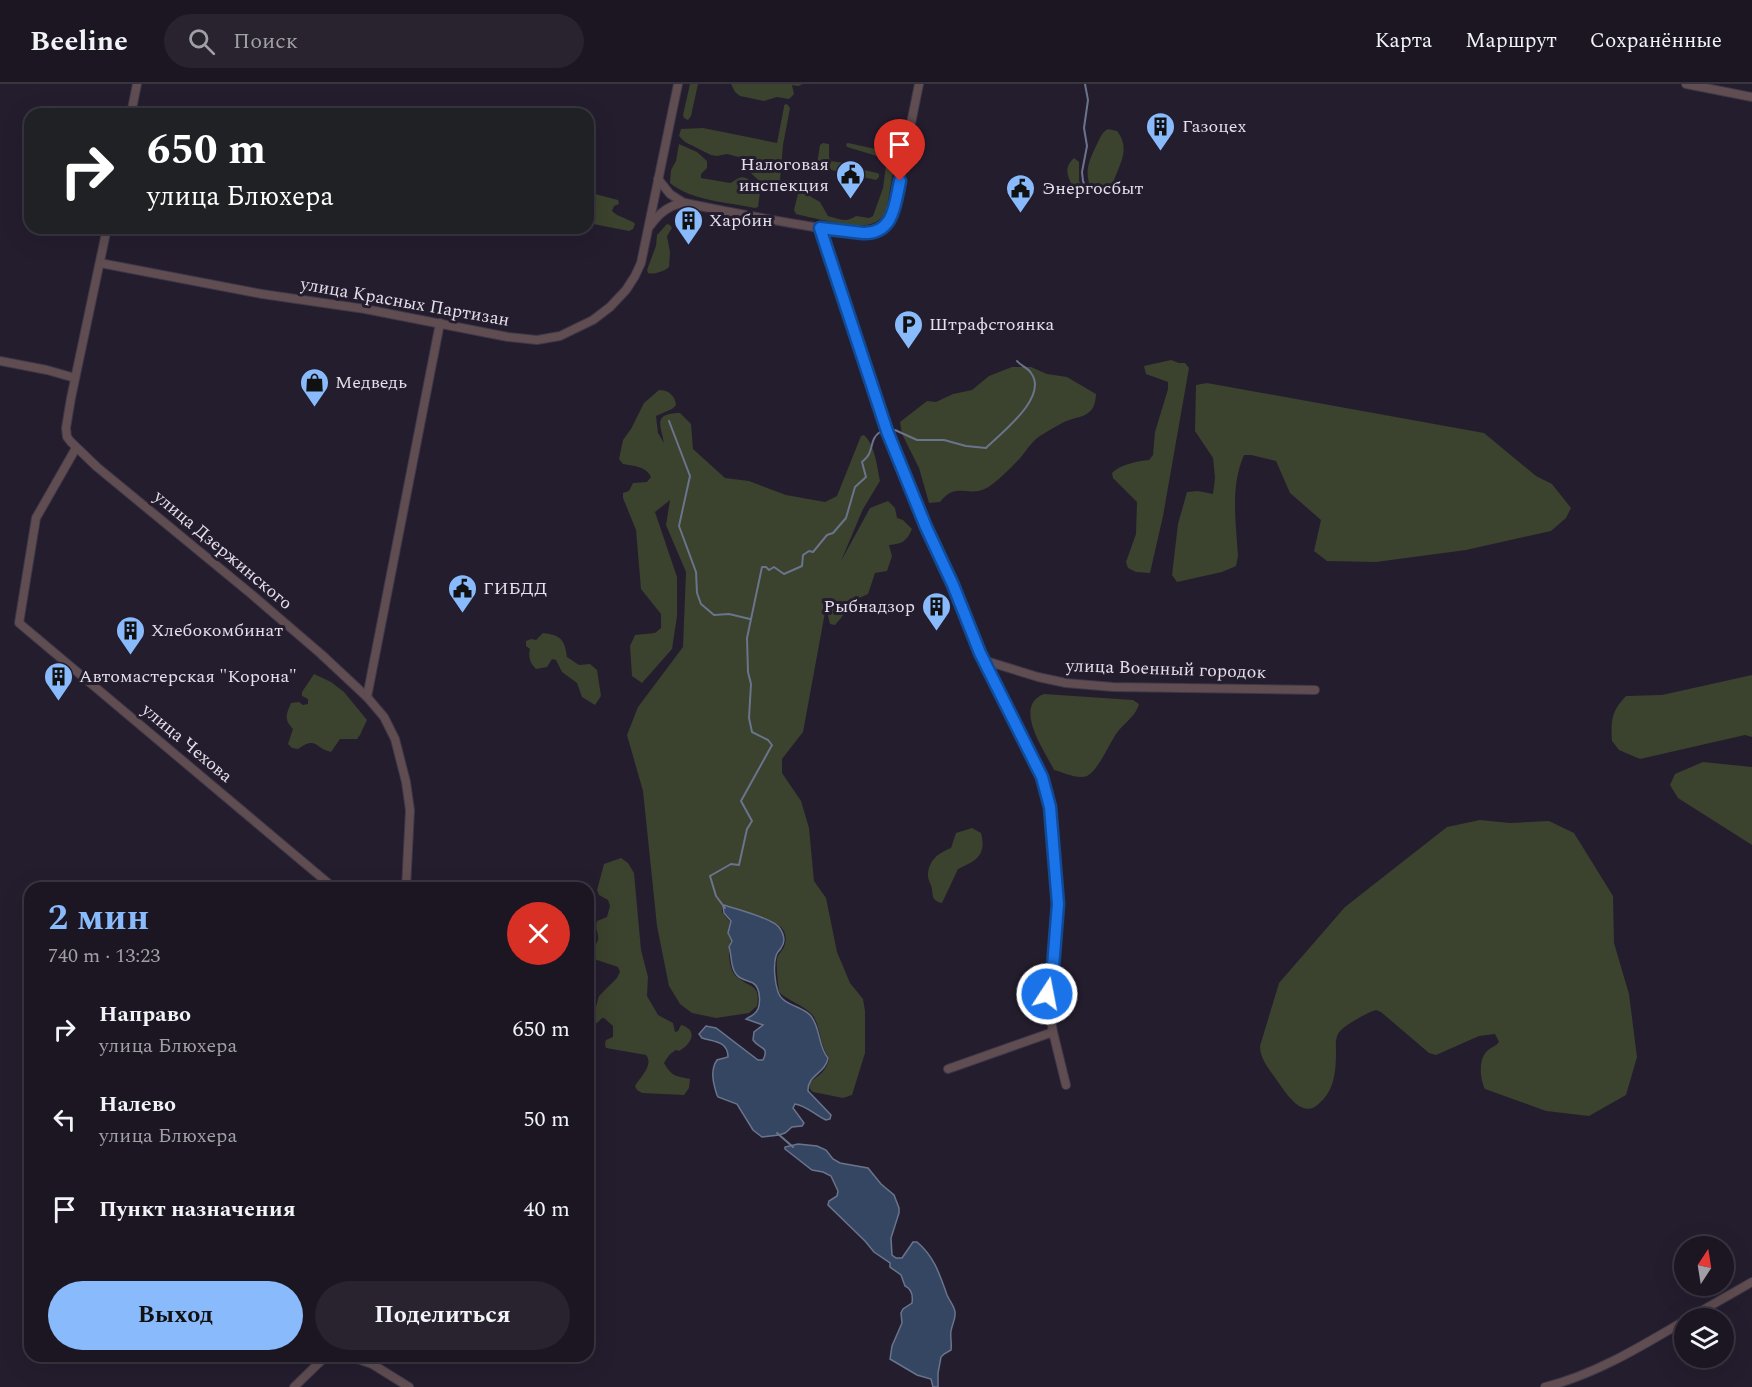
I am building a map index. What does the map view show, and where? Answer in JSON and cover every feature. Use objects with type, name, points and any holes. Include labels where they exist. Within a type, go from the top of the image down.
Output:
[{"type":"street","points":[[132,108],[137,84]]},
{"type":"street","name":"улица Красных Партизан","points":[[99,263],[529,340],[546,339],[572,331],[610,307],[636,276],[641,262],[678,84]]},
{"type":"street","points":[[648,229],[658,216],[670,207],[678,203],[685,203],[820,228],[870,233],[881,230],[886,226],[893,212],[920,84]]},
{"type":"street","points":[[1686,84],[1752,98]]},
{"type":"street","points":[[1727,92],[1733,84]]},
{"type":"street","points":[[658,179],[670,194],[685,203]]},
{"type":"street","points":[[820,228],[879,410],[926,527],[953,585],[983,660],[1042,777],[1050,807],[1058,904],[1053,967],[1047,994],[1053,1032],[1066,1085]]},
{"type":"street","name":"улица Дзержинского","points":[[106,234],[75,378],[66,428],[67,437],[96,466],[259,601],[368,697],[384,717],[395,739],[406,782],[410,810],[405,882]]},
{"type":"street","points":[[368,697],[440,323]]},
{"type":"street","points":[[0,360],[75,378]]},
{"type":"street","name":"улица Чехова","points":[[76,448],[36,518],[19,623],[326,882]]},
{"type":"street","name":"улица Военный городок","points":[[983,660],[1066,683],[1124,688],[1314,690]]},
{"type":"street","points":[[948,1069],[1053,1032]]},
{"type":"street","points":[[1706,1308],[1752,1282]]},
{"type":"street","points":[[1545,1387],[1570,1381],[1674,1327]]},
{"type":"street","points":[[294,1387],[321,1362]]},
{"type":"street","points":[[374,1362],[409,1387]]},
{"type":"green space","points":[[690,84],[698,84],[691,116],[688,120],[683,115]]},
{"type":"green space","points":[[731,84],[803,84],[792,85],[794,94],[789,99],[777,97],[764,101],[740,96]]},
{"type":"green space","points":[[787,104],[790,108],[783,145],[780,180],[776,183],[761,182],[751,173],[750,160],[727,154],[711,155],[685,142],[679,136],[681,129],[703,128],[777,143],[784,105]]},
{"type":"green space","points":[[1108,129],[1117,131],[1124,151],[1112,186],[1093,194],[1088,180],[1089,163],[1100,137]]},
{"type":"green space","points":[[848,143],[896,155],[886,213],[875,222],[864,225],[834,222],[796,214],[794,210],[801,191],[820,202],[828,216],[846,220],[856,216],[869,218],[873,216],[883,188],[887,159],[847,147]]},
{"type":"green space","points":[[679,144],[697,152],[707,161],[707,168],[701,174],[701,178],[730,183],[742,177],[751,181],[760,192],[758,207],[699,197],[670,183],[671,170],[676,161]]},
{"type":"green space","points":[[829,144],[831,161],[877,173],[879,177],[876,180],[818,167],[820,145]]},
{"type":"green space","points":[[1074,158],[1079,162],[1079,181],[1083,187],[1082,190],[1072,185],[1068,174],[1069,165]]},
{"type":"green space","points":[[594,194],[618,200],[619,204],[614,206],[612,211],[635,224],[629,231],[594,224]]},
{"type":"green space","points":[[667,224],[672,228],[667,236],[670,252],[669,267],[659,272],[648,273],[657,235]]},
{"type":"green space","points":[[1171,360],[1185,363],[1189,368],[1163,516],[1150,573],[1136,572],[1128,568],[1126,562],[1136,534],[1137,502],[1113,478],[1112,473],[1129,464],[1149,460],[1153,455],[1155,432],[1168,382],[1146,374],[1144,366]]},
{"type":"green space","points":[[1012,367],[1031,367],[1047,374],[1067,377],[1096,394],[1093,408],[1090,412],[1064,422],[1037,438],[1021,457],[990,486],[983,490],[952,492],[940,502],[929,503],[919,468],[902,434],[900,422],[927,401],[936,402],[953,394],[972,390],[989,376]]},
{"type":"green space","points":[[1207,383],[1484,433],[1536,476],[1552,484],[1571,508],[1566,518],[1551,531],[1466,550],[1376,562],[1327,561],[1314,551],[1321,520],[1290,493],[1276,461],[1244,455],[1235,492],[1238,556],[1236,566],[1222,572],[1177,582],[1172,575],[1178,524],[1187,492],[1198,491],[1213,494],[1215,478],[1213,458],[1195,431],[1196,385]]},
{"type":"green space","points":[[659,390],[671,394],[676,405],[656,416],[658,433],[664,443],[660,426],[662,418],[665,415],[680,413],[691,424],[693,449],[725,478],[749,481],[786,495],[825,502],[837,496],[861,436],[864,435],[873,450],[880,481],[863,509],[841,561],[870,508],[888,501],[895,508],[897,518],[903,520],[912,529],[904,541],[889,545],[892,556],[887,571],[875,573],[868,594],[857,599],[835,625],[830,624],[826,607],[803,732],[782,759],[782,773],[801,801],[809,828],[814,881],[826,898],[837,952],[850,983],[863,999],[865,1053],[852,1095],[843,1098],[813,1092],[810,1089],[809,1083],[825,1069],[829,1058],[811,1013],[779,992],[777,959],[786,939],[781,927],[776,923],[722,906],[722,912],[730,922],[728,935],[731,940],[729,955],[732,970],[737,977],[756,990],[757,1006],[749,1013],[716,1018],[692,1013],[680,1004],[669,986],[657,926],[643,791],[627,735],[638,707],[683,647],[686,572],[666,525],[670,500],[655,512],[677,577],[677,616],[672,649],[642,683],[632,676],[630,646],[635,635],[655,633],[661,628],[661,614],[641,589],[636,530],[623,493],[629,491],[633,483],[647,482],[651,477],[643,469],[623,464],[619,459],[623,440],[644,403]]},
{"type":"green space","points":[[543,633],[561,639],[567,657],[579,665],[590,664],[597,670],[601,696],[595,705],[582,697],[577,683],[562,672],[556,660],[552,659],[547,667],[536,669],[532,664],[529,657],[530,649],[526,646],[526,641],[536,640]]},
{"type":"green space","points":[[314,674],[331,682],[344,692],[367,720],[357,739],[340,739],[331,752],[312,743],[298,749],[288,744],[293,729],[287,720],[288,711],[291,703],[308,704],[308,699],[302,696],[302,692]]},
{"type":"green space","points":[[1752,675],[1752,737],[1745,735],[1640,759],[1619,750],[1612,741],[1613,717],[1617,707],[1626,696],[1662,695]]},
{"type":"green space","points":[[1044,694],[1133,700],[1139,704],[1133,715],[1119,730],[1096,768],[1087,776],[1079,777],[1054,770],[1038,741],[1031,718],[1031,708],[1035,700]]},
{"type":"green space","points":[[1703,762],[1752,767],[1752,845],[1678,798],[1670,785],[1675,774]]},
{"type":"green space","points":[[1480,820],[1510,823],[1549,821],[1574,833],[1613,896],[1614,943],[1629,994],[1637,1057],[1626,1095],[1589,1116],[1546,1111],[1485,1089],[1481,1064],[1487,1051],[1499,1042],[1495,1034],[1479,1036],[1436,1055],[1429,1053],[1376,1010],[1355,1020],[1338,1034],[1333,1082],[1327,1095],[1310,1109],[1299,1106],[1269,1069],[1260,1051],[1279,983],[1345,907],[1447,827]]},
{"type":"green space","points":[[972,828],[981,833],[981,852],[975,860],[958,869],[942,903],[937,901],[933,897],[928,878],[930,866],[938,855],[951,848],[956,833]]},
{"type":"green space","points":[[621,858],[628,863],[634,873],[641,950],[648,977],[647,996],[658,1015],[673,1023],[675,1032],[681,1025],[691,1032],[691,1039],[686,1046],[672,1053],[664,1063],[675,1075],[690,1079],[689,1088],[684,1095],[642,1093],[637,1090],[635,1086],[648,1067],[646,1055],[606,1048],[606,1040],[613,1037],[613,1026],[604,1018],[597,1023],[594,1022],[599,996],[620,972],[618,967],[594,958],[594,947],[598,941],[597,921],[607,917],[610,906],[608,900],[599,895],[597,890],[604,864]]},
{"type":"water","points":[[724,905],[767,919],[781,930],[784,941],[777,954],[775,965],[778,992],[784,1000],[803,1010],[814,1021],[828,1058],[824,1067],[810,1081],[808,1091],[831,1115],[830,1119],[826,1120],[795,1104],[793,1108],[804,1123],[802,1126],[792,1127],[779,1135],[762,1137],[753,1130],[737,1104],[717,1095],[713,1081],[713,1068],[717,1060],[728,1057],[723,1045],[702,1038],[699,1034],[706,1026],[716,1028],[758,1060],[763,1060],[765,1055],[763,1048],[753,1040],[754,1032],[763,1025],[746,1019],[757,1011],[758,989],[753,983],[740,978],[733,968],[729,947],[732,941],[728,933],[731,921],[724,913]]},
{"type":"water","points":[[798,1144],[817,1146],[826,1150],[833,1159],[840,1163],[868,1168],[894,1195],[899,1208],[891,1238],[892,1255],[902,1258],[913,1242],[917,1242],[932,1260],[954,1307],[955,1315],[951,1331],[951,1350],[941,1357],[938,1387],[933,1387],[931,1379],[917,1375],[890,1359],[892,1346],[902,1323],[901,1313],[912,1303],[912,1293],[905,1286],[901,1275],[890,1267],[890,1263],[874,1252],[828,1205],[829,1201],[837,1196],[838,1191],[831,1176],[812,1170],[785,1149],[785,1147]]},
{"type":"waterway","points":[[1085,84],[1088,100],[1084,128],[1087,146],[1082,172],[1086,188]]},
{"type":"waterway","points":[[895,430],[917,440],[944,440],[986,448],[1021,414],[1034,393],[1035,382],[1031,373],[1017,361]]},
{"type":"waterway","points":[[669,421],[690,476],[679,526],[696,572],[697,593],[701,604],[714,615],[729,614],[750,619]]},
{"type":"waterway","points":[[725,908],[716,896],[710,876],[731,864],[739,865],[747,829],[752,821],[741,801],[772,745],[768,740],[752,732],[749,718],[751,684],[748,672],[747,638],[762,567],[769,570],[774,567],[784,574],[802,566],[803,555],[809,551],[813,552],[827,535],[833,533],[846,518],[855,487],[866,477],[862,462],[880,432]]},
{"type":"waterway","points":[[777,1133],[793,1147]]},
{"type":"place","name":"Газоцех","points":[[1161,152]]},
{"type":"place","name":"Налоговая инспекция","points":[[850,200]]},
{"type":"place","name":"Энергосбыт","points":[[1021,214]]},
{"type":"place","name":"Харбин","points":[[688,246]]},
{"type":"place","name":"Штрафстоянка","points":[[908,350]]},
{"type":"place","name":"Медведь","points":[[314,408]]},
{"type":"place","name":"ГИБДД","points":[[462,614]]},
{"type":"place","name":"Рыбнадзор","points":[[936,632]]},
{"type":"place","name":"Хлебокомбинат","points":[[130,656]]},
{"type":"place","name":"Автомастерская \"Корона\"","points":[[58,702]]},
{"type":"route","points":[[900,181],[890,220],[881,230],[863,233],[820,228],[887,431],[980,653],[1042,777],[1050,807],[1058,904],[1053,967],[1047,994]]}]
